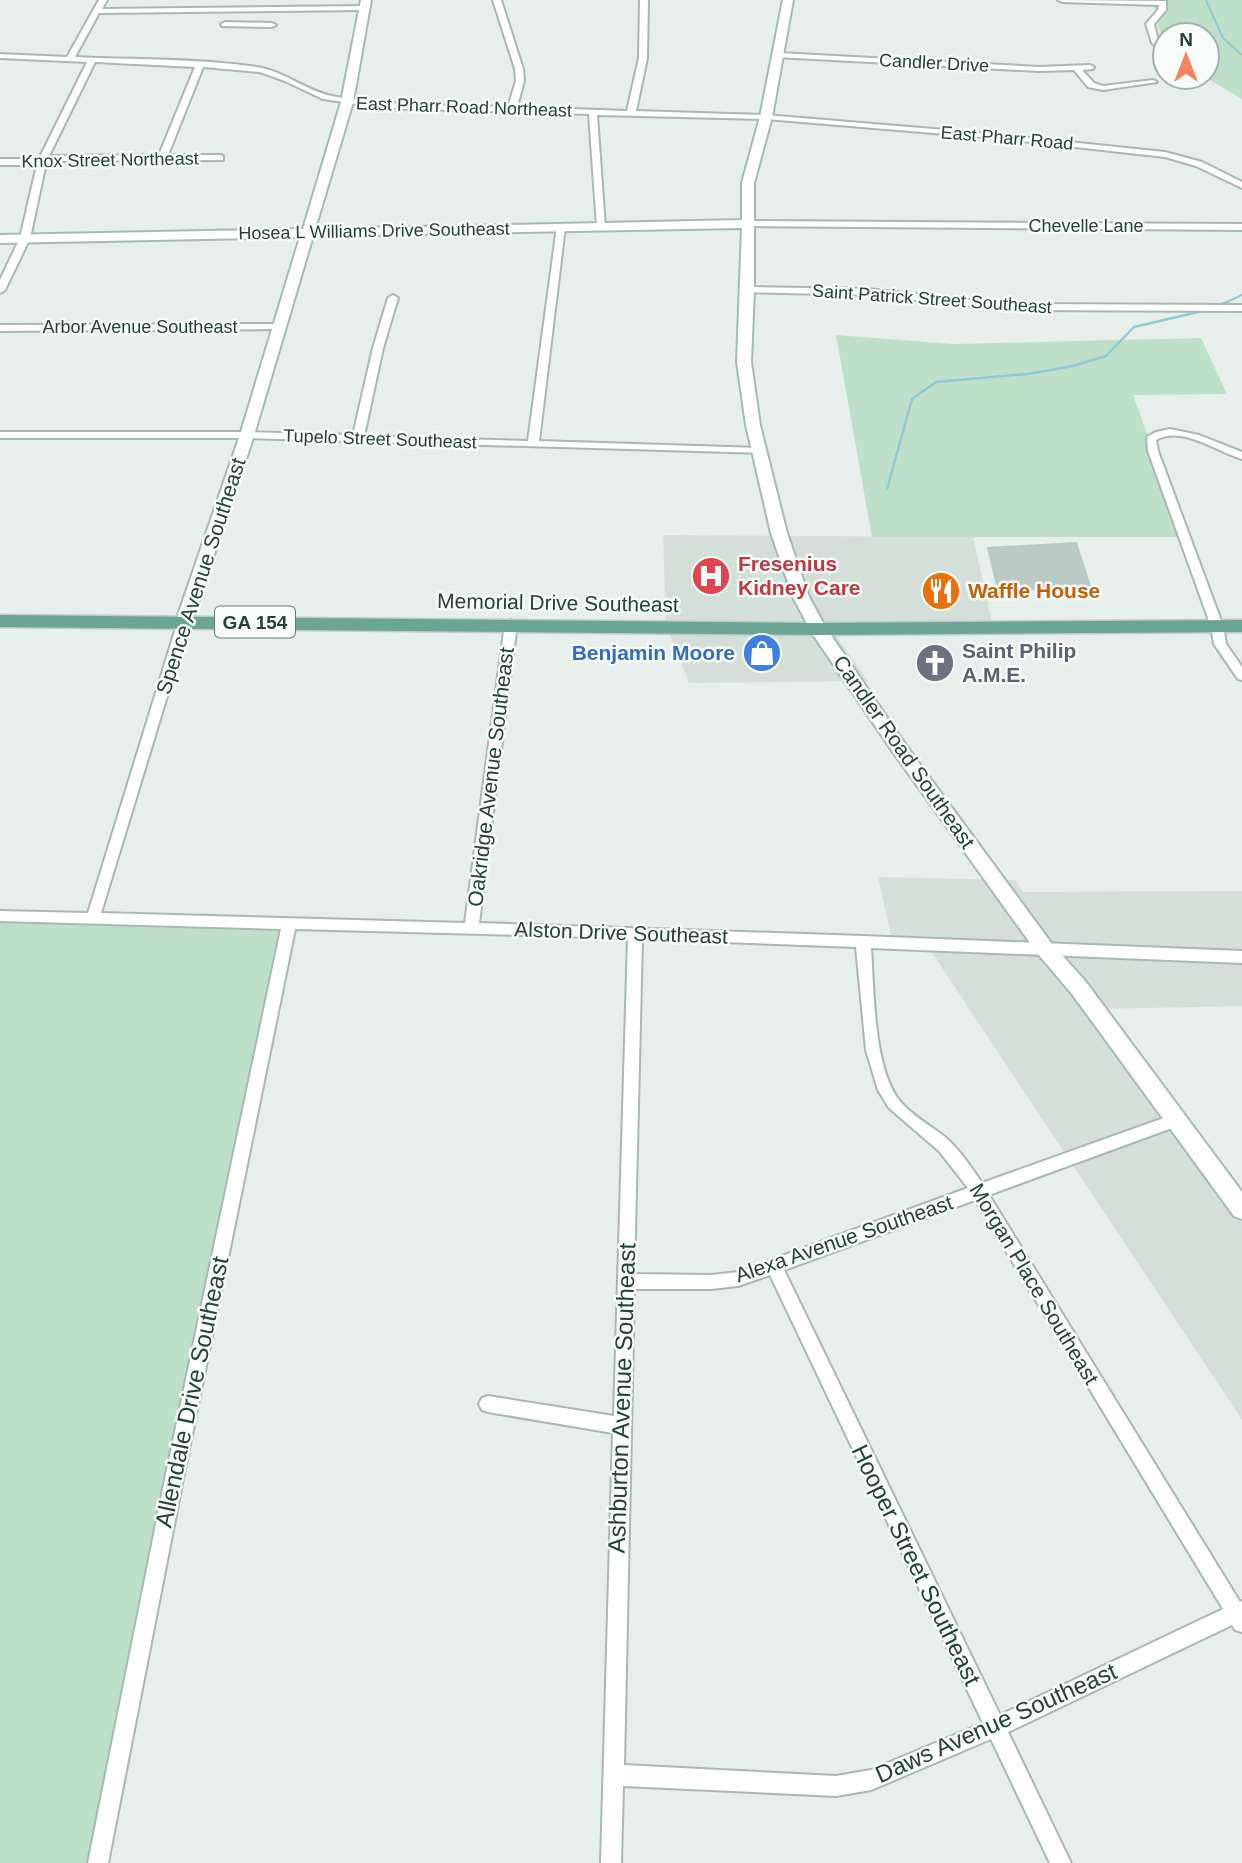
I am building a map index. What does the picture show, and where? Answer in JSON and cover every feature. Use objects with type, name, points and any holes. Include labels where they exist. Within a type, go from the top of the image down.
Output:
[{"type":"main road","name":"Memorial Drive Southeast","points":[[0,621],[818,629],[1242,626]]},
{"type":"street","points":[[70,59],[103,0]]},
{"type":"street","points":[[498,0],[519,69],[520,82],[512,109]]},
{"type":"street","points":[[631,113],[643,58],[644,0]]},
{"type":"street","name":"Candler Road Southeast","points":[[788,0],[766,117],[748,183],[748,289],[744,362],[760,452],[779,533],[801,597],[818,629],[899,748],[1045,949],[1079,988],[1242,1209]]},
{"type":"street","points":[[1062,0],[1159,1],[1163,3],[1162,10],[1153,21]]},
{"type":"street","points":[[97,11],[365,4]]},
{"type":"street","name":"Spence Avenue Southeast","points":[[93,918],[184,621],[247,435],[347,102],[365,4]]},
{"type":"street","points":[[225,24],[270,29],[279,8]]},
{"type":"street","name":"Candler Drive","points":[[779,55],[1039,69],[1090,68]]},
{"type":"street","name":"East Pharr Road Northeast","points":[[0,56],[261,70],[326,97],[383,106],[766,117]]},
{"type":"street","points":[[0,290],[25,238],[42,162],[92,60]]},
{"type":"street","points":[[163,157],[200,65]]},
{"type":"street","points":[[1077,68],[1091,85],[1087,87],[1088,92],[1098,93],[1103,88],[1151,82]]},
{"type":"street","points":[[593,112],[601,226]]},
{"type":"street","name":"East Pharr Road","points":[[766,117],[1065,143],[1165,155],[1199,164],[1242,185]]},
{"type":"street","name":"Knox Street Northeast","points":[[0,162],[42,162],[52,158],[220,158]]},
{"type":"street","name":"Hosea L Williams Drive Southeast","points":[[0,239],[748,224]]},
{"type":"street","name":"Chevelle Lane","points":[[748,224],[1242,227]]},
{"type":"street","points":[[533,443],[561,227]]},
{"type":"street","name":"Saint Patrick Street Southeast","points":[[748,289],[868,292],[1010,307],[1242,308]]},
{"type":"street","points":[[358,438],[378,348],[393,298]]},
{"type":"street","name":"Arbor Avenue Southeast","points":[[0,328],[280,326]]},
{"type":"street","points":[[1242,457],[1181,434],[1162,433],[1151,439],[1153,451],[1217,626],[1220,644],[1242,676]]},
{"type":"street","name":"Tupelo Street Southeast","points":[[0,435],[247,435],[760,452]]},
{"type":"street","name":"Oakridge Avenue Southeast","points":[[471,929],[511,624]]},
{"type":"street","name":"Alston Drive Southeast","points":[[0,916],[635,933],[1242,957]]},
{"type":"street","name":"Allendale Drive Southeast","points":[[98,1863],[175,1470],[289,922]]},
{"type":"street","name":"Ashburton Avenue Southeast","points":[[611,1863],[635,933]]},
{"type":"street","name":"Morgan Place Southeast","points":[[863,941],[875,1059],[892,1102],[954,1157],[1240,1615]]},
{"type":"street","name":"Alexa Avenue Southeast","points":[[625,1281],[711,1282],[738,1279],[1175,1120]]},
{"type":"street","name":"Hooper Street Southeast","points":[[774,1266],[1061,1863]]},
{"type":"street","points":[[488,1404],[621,1426]]},
{"type":"street","name":"Daws Avenue Southeast","points":[[612,1776],[836,1786],[871,1780],[994,1728],[1240,1615]]},
{"type":"shaded area","points":[[663,535],[973,537],[993,627],[835,634],[868,681],[689,683],[666,625]]},
{"type":"shaded area","points":[[878,877],[1015,880],[1023,892],[1242,891],[1242,1006],[1096,1009],[1242,1203],[1242,1420],[923,939],[892,940]]},
{"type":"green space","points":[[1153,0],[1242,0],[1242,99],[1221,87],[1221,21],[1158,21]]},
{"type":"green space","points":[[836,335],[953,344],[1201,338],[1227,394],[1133,395],[1185,537],[872,537]]},
{"type":"green space","points":[[0,921],[291,926],[98,1863],[0,1863]]},
{"type":"building","points":[[1076,543],[1091,589],[998,589],[988,548]]},
{"type":"waterway","points":[[1206,0],[1223,38],[1242,55]]},
{"type":"waterway","points":[[1223,304],[1242,295]]},
{"type":"waterway","points":[[1218,306],[1227,302]]},
{"type":"waterway","points":[[887,489],[912,399],[936,382],[1028,374],[1073,366],[1106,356],[1134,327],[1207,310]]},
{"type":"place","name":"Fresenius Kidney Care","points":[[711,576]]},
{"type":"place","name":"Waffle House","points":[[941,591]]},
{"type":"place","name":"Benjamin Moore","points":[[762,653]]},
{"type":"place","name":"Saint Philip A.M.E.","points":[[935,663]]}]
